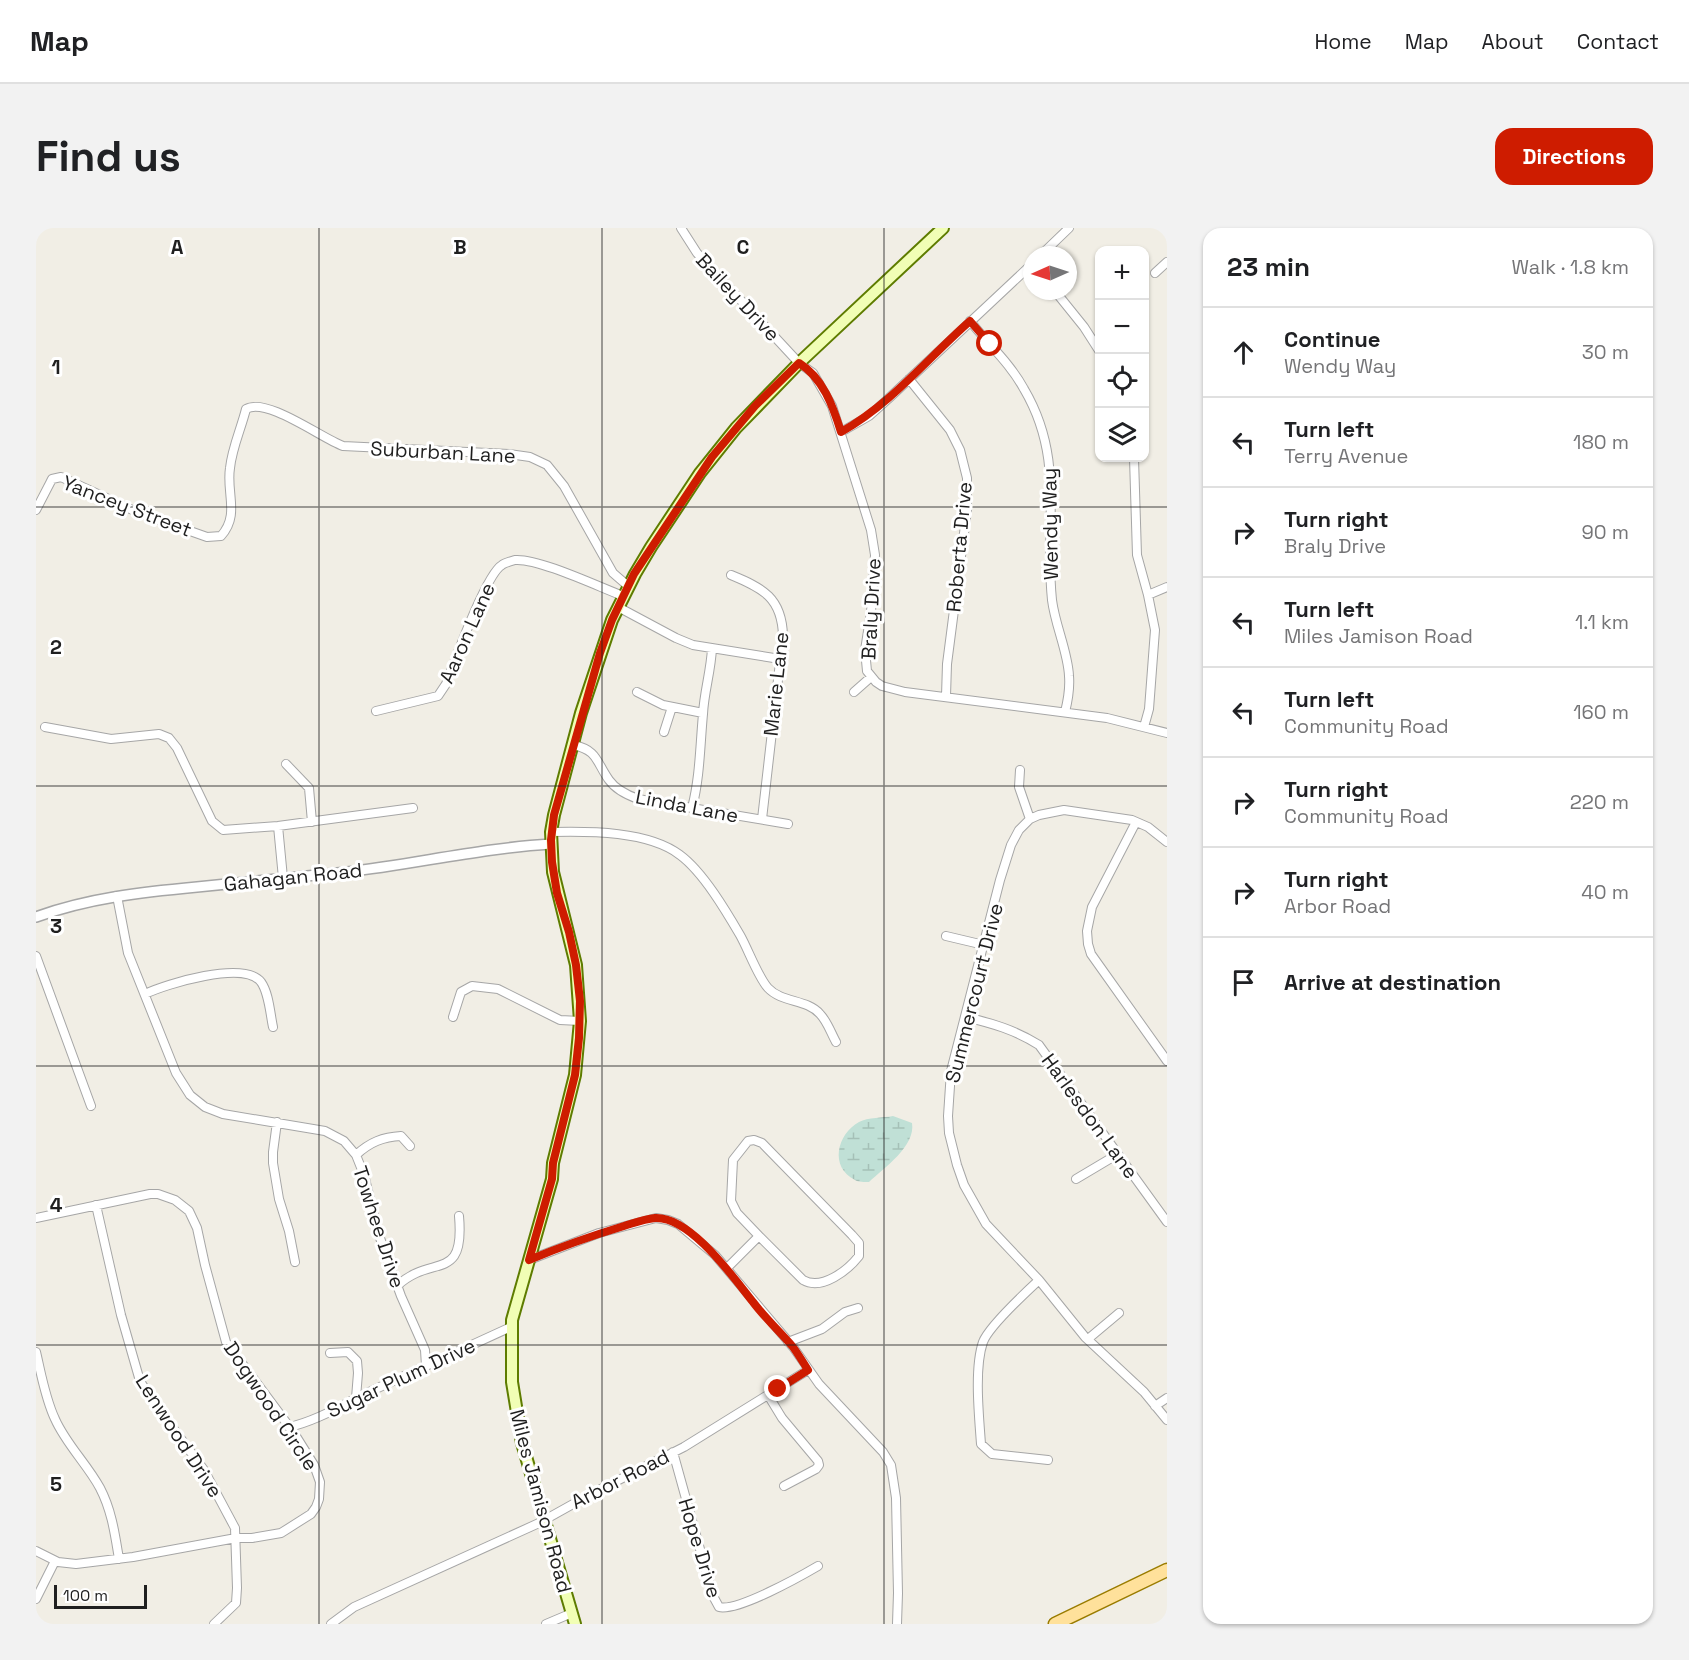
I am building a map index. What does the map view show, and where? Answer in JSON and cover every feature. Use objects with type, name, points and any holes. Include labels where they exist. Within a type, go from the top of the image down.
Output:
[{"type":"main road","name":"Miles Jamison Road","points":[[574,1618],[522,1443],[512,1382],[511,1328],[552,1179],[553,1163],[575,1075],[580,1021],[576,965],[557,893],[552,862],[551,832],[554,815],[600,653],[618,607],[651,546],[712,457],[755,406],[944,228]]},
{"type":"main road","points":[[1055,1624],[1167,1570]]},
{"type":"street","name":"Bailey Drive","points":[[681,228],[697,253],[799,363]]},
{"type":"street","points":[[1050,246],[1069,228]]},
{"type":"street","points":[[1155,273],[1167,262]]},
{"type":"street","points":[[841,432],[869,416],[1023,272]]},
{"type":"street","points":[[1062,300],[1095,344]]},
{"type":"street","name":"Wendy Way","points":[[970,321],[1001,356],[1024,389],[1037,415],[1048,450],[1052,488],[1050,564],[1052,603],[1069,675],[1069,695],[1065,712]]},
{"type":"street","name":"Braly Drive","points":[[799,363],[810,370],[818,380],[832,406],[864,506],[874,546],[874,579],[865,657],[867,671],[871,677],[889,689],[1107,718],[1167,733]]},
{"type":"street","name":"Roberta Drive","points":[[909,379],[950,430],[960,450],[967,478],[967,510],[947,664],[946,696]]},
{"type":"street","name":"Yancey Street","points":[[36,510],[50,483],[61,477],[139,513],[207,537],[221,536],[232,519],[229,471],[246,409],[259,406],[272,410]]},
{"type":"street","name":"Suburban Lane","points":[[272,410],[334,444],[343,446],[509,453],[524,455],[542,462],[564,486],[613,573],[626,591]]},
{"type":"street","points":[[1134,462],[1137,555],[1154,621],[1149,709],[1144,727]]},
{"type":"street","name":"Aaron Lane","points":[[375,711],[438,696],[446,684],[489,581],[501,565],[515,560],[626,591]]},
{"type":"street","name":"Marie Lane","points":[[731,575],[760,588],[776,605],[783,623],[762,819]]},
{"type":"street","points":[[1148,595],[1167,587]]},
{"type":"street","points":[[618,607],[693,645],[780,659]]},
{"type":"street","points":[[692,808],[702,751],[703,713],[712,648]]},
{"type":"street","points":[[855,692],[871,677]]},
{"type":"street","points":[[637,692],[660,704],[703,713]]},
{"type":"street","points":[[664,732],[672,707]]},
{"type":"street","points":[[45,728],[111,739],[153,735],[169,738],[177,748],[215,825],[223,830],[278,826],[413,808]]},
{"type":"street","name":"Linda Lane","points":[[573,745],[592,752],[609,781],[624,794],[638,799],[788,824]]},
{"type":"street","points":[[286,764],[309,788],[312,822]]},
{"type":"street","points":[[1020,770],[1019,787],[1030,819],[1047,812],[1064,810],[1124,818],[1148,827],[1167,842]]},
{"type":"street","name":"Summercourt Drive","points":[[1030,819],[1019,830],[1011,845],[951,1071],[949,1133],[964,1185],[986,1224],[1039,1280],[1088,1339],[1137,1386],[1167,1420]]},
{"type":"street","points":[[1136,822],[1092,907],[1088,919],[1088,944],[1099,967],[1167,1061]]},
{"type":"street","points":[[278,826],[283,879]]},
{"type":"street","points":[[551,832],[632,837],[662,844],[679,854],[693,867],[727,912],[747,946],[766,986],[776,994],[819,1013],[836,1042]]},
{"type":"street","name":"Gahagan Road","points":[[36,917],[74,905],[117,896],[383,868],[428,858],[551,844]]},
{"type":"street","name":"Towhee Drive","points":[[117,896],[128,953],[176,1073],[190,1095],[205,1107],[223,1114],[326,1131],[344,1141],[356,1155],[364,1174],[380,1238],[397,1286],[425,1350],[426,1366]]},
{"type":"street","points":[[946,936],[984,945]]},
{"type":"street","points":[[36,956],[91,1106]]},
{"type":"street","points":[[145,994],[194,978],[249,974],[258,979],[264,988],[273,1027]]},
{"type":"street","points":[[453,1017],[461,992],[477,986],[498,989],[560,1020],[580,1021]]},
{"type":"street","name":"Harlesdon Lane","points":[[965,1017],[996,1024],[1020,1033],[1039,1045],[1167,1222]]},
{"type":"street","points":[[277,1122],[273,1163],[279,1200],[291,1239],[295,1262]]},
{"type":"street","points":[[356,1155],[364,1147],[388,1137],[401,1136],[410,1146]]},
{"type":"street","points":[[754,1140],[762,1143],[852,1234],[859,1243],[859,1256],[845,1270],[822,1282],[809,1284],[759,1236],[737,1213],[731,1201],[733,1160],[747,1141],[754,1140]]},
{"type":"street","points":[[1076,1179],[1118,1154]]},
{"type":"street","name":"Dogwood Circle","points":[[36,1218],[133,1197],[158,1194],[176,1200],[189,1212],[197,1228],[226,1342],[314,1465],[318,1474],[320,1491],[316,1507],[311,1514],[281,1533],[76,1564],[55,1561],[36,1551]]},
{"type":"street","name":"Lenwood Drive","points":[[96,1205],[121,1315],[140,1381],[204,1470],[236,1528],[236,1603],[214,1624]]},
{"type":"street","points":[[397,1286],[410,1276],[451,1260],[457,1254],[460,1244],[459,1216]]},
{"type":"street","points":[[529,1260],[599,1233],[656,1218],[673,1221],[682,1227],[727,1268],[808,1370],[883,1452],[891,1465],[896,1498],[897,1624]]},
{"type":"street","points":[[727,1268],[759,1236]]},
{"type":"street","points":[[1039,1280],[990,1331],[983,1342],[979,1370],[980,1428],[981,1444],[992,1454],[1048,1460]]},
{"type":"street","points":[[788,1342],[822,1329],[845,1312],[858,1308]]},
{"type":"street","points":[[1088,1339],[1119,1312]]},
{"type":"street","name":"Sugar Plum Drive","points":[[289,1427],[315,1418],[511,1328]]},
{"type":"street","points":[[36,1352],[55,1419],[70,1446],[100,1487],[107,1502],[119,1559]]},
{"type":"street","points":[[330,1353],[348,1352],[357,1360],[356,1398]]},
{"type":"street","name":"Arbor Road","points":[[331,1624],[354,1607],[544,1519],[673,1452],[808,1370]]},
{"type":"street","points":[[768,1395],[782,1418],[819,1465],[816,1469],[784,1486]]},
{"type":"street","points":[[1155,1406],[1167,1398]]},
{"type":"street","name":"Hope Drive","points":[[673,1452],[713,1596],[719,1607],[727,1608],[763,1594],[818,1566]]},
{"type":"street","points":[[36,1599],[55,1561]]},
{"type":"street","points":[[546,1624],[574,1618]]},
{"type":"green space","points":[[893,1116],[912,1123],[909,1140],[898,1156],[869,1182],[855,1180],[847,1174],[839,1159],[841,1142],[845,1134],[851,1127],[863,1120]]},
{"type":"route","points":[[778,1389],[808,1370],[793,1347],[727,1268],[715,1255],[673,1221],[656,1218],[644,1220],[580,1239],[529,1260],[552,1179],[553,1163],[578,1057],[580,1001],[576,965],[553,872],[551,840],[554,815],[581,713],[605,636],[628,586],[651,546],[700,473],[755,406],[799,363],[810,370],[818,380],[832,406],[841,432],[869,416],[970,321],[990,344]]}]
